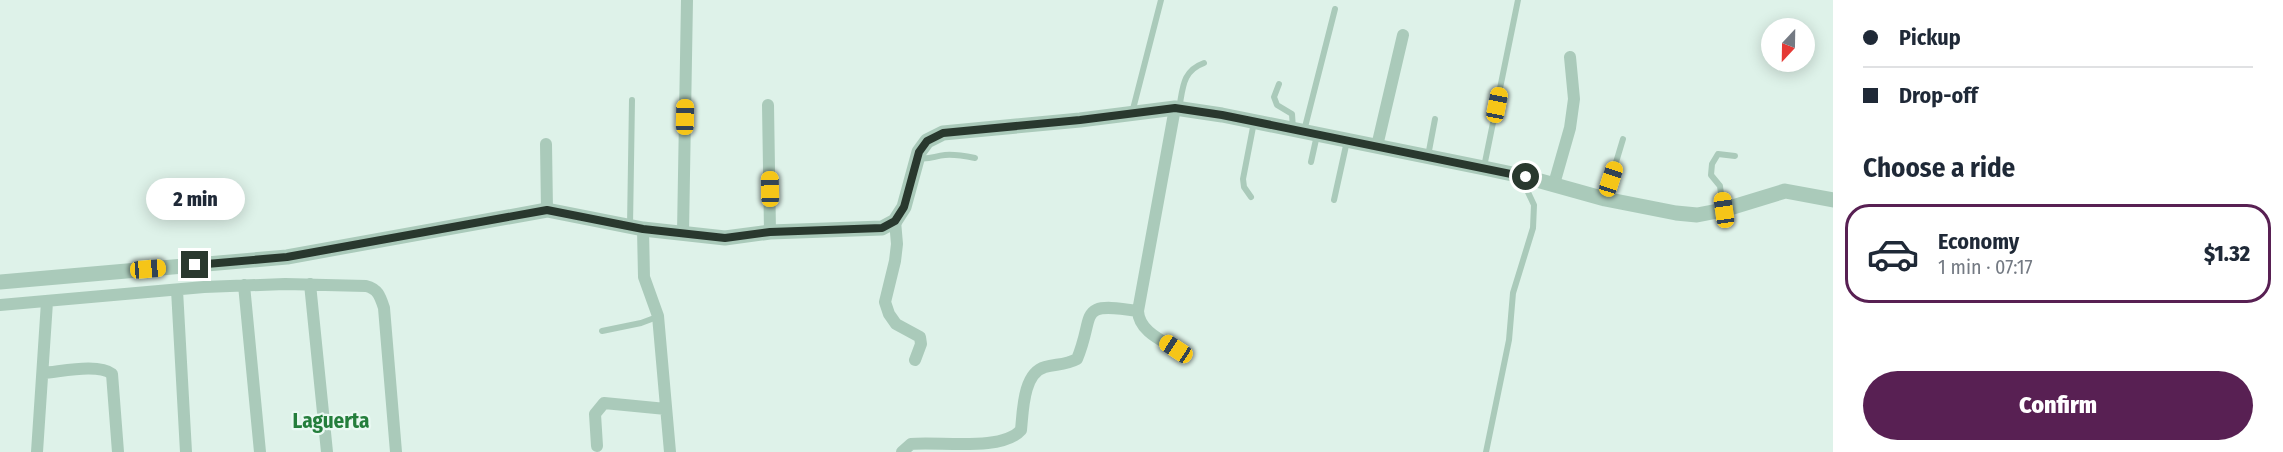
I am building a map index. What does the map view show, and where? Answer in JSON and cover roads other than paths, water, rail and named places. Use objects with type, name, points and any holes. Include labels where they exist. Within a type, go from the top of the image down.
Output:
[{"type":"street","points":[[683,233],[687,0]]},
{"type":"street","points":[[1377,146],[1402,35]]},
{"type":"street","points":[[1554,184],[1570,128],[1574,99],[1570,57]]},
{"type":"street","points":[[768,105],[770,232]]},
{"type":"street","points":[[1176,349],[1145,328],[1138,318],[1138,311],[1177,108]]},
{"type":"street","points":[[0,282],[287,257],[547,210],[637,227],[725,238],[770,232],[882,228],[895,221],[904,207],[917,158],[927,141],[943,133],[1177,108],[1427,156],[1526,177],[1605,199],[1676,213],[1697,215],[1724,210],[1785,191],[1833,200]]},
{"type":"street","points":[[546,144],[547,210]]},
{"type":"street","points":[[895,221],[897,244],[885,303],[896,324],[920,337],[921,344],[915,360]]},
{"type":"street","points":[[637,227],[644,277],[658,316],[670,452]]},
{"type":"street","points":[[310,284],[327,452]]},
{"type":"street","points":[[0,305],[244,285],[310,284],[374,288],[380,294],[384,308],[396,452]]},
{"type":"street","points":[[244,285],[260,452]]},
{"type":"street","points":[[177,290],[186,452]]},
{"type":"street","points":[[37,452],[47,302]]},
{"type":"street","points":[[902,452],[911,444],[969,445],[1016,436],[1021,430],[1030,379],[1035,372],[1044,367],[1067,364],[1077,359],[1089,316],[1097,308],[1109,306],[1138,311]]},
{"type":"street","points":[[43,373],[95,369],[106,370],[112,374],[118,452]]},
{"type":"street","points":[[597,446],[595,414],[604,403],[666,409]]},
{"type":"lane","points":[[1132,114],[1161,0]]},
{"type":"lane","points":[[1484,168],[1518,0]]},
{"type":"lane","points":[[1305,132],[1335,9]]},
{"type":"lane","points":[[1177,108],[1187,75],[1193,67],[1204,63]]},
{"type":"lane","points":[[1279,84],[1274,97],[1277,105],[1292,114],[1305,132],[1311,162]]},
{"type":"lane","points":[[632,100],[637,227]]},
{"type":"lane","points":[[1427,156],[1435,119]]},
{"type":"lane","points":[[1251,197],[1244,187],[1243,179],[1254,121]]},
{"type":"lane","points":[[1334,200],[1348,140]]},
{"type":"lane","points":[[1605,199],[1623,140]]},
{"type":"lane","points":[[917,158],[927,160],[950,154],[975,158]]},
{"type":"lane","points":[[1724,210],[1720,186],[1711,174],[1712,164],[1718,154],[1735,156]]},
{"type":"lane","points":[[1486,452],[1509,340],[1514,293],[1533,228],[1534,205],[1526,188],[1526,177]]},
{"type":"lane","points":[[602,331],[641,323],[658,316]]},
{"type":"district","name":"Laguerta","points":[[331,421]]}]
